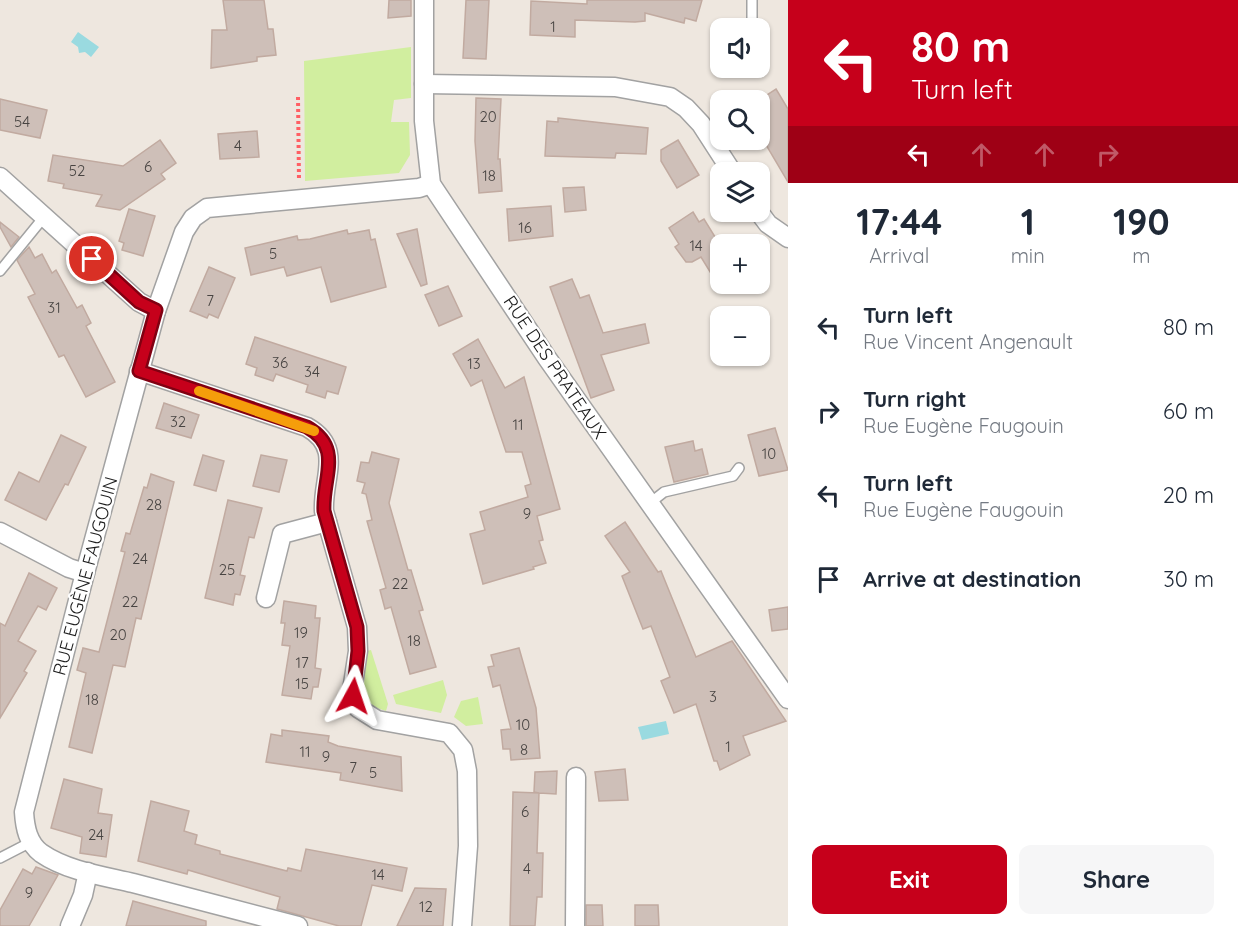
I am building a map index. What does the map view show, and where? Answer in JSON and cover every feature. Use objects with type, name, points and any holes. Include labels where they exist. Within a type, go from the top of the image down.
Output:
[{"type":"street","name":"RUE DES PRATEAUX","points":[[424,0],[424,121],[430,184],[547,358],[788,699]]},
{"type":"street","points":[[424,84],[615,87],[670,97],[686,108],[701,124],[726,162]]},
{"type":"street","points":[[0,177],[139,302],[156,310]]},
{"type":"street","name":"RUE EUGÈNE FAUGOUIN","points":[[31,842],[25,829],[24,812],[139,371],[164,284],[184,232],[193,218],[207,208],[419,188],[430,184]]},
{"type":"street","points":[[766,222],[788,238]]},
{"type":"street","points":[[139,371],[317,433],[327,445],[330,455],[323,497],[327,522],[357,627],[358,651],[353,696],[358,708],[377,720],[449,733],[463,750],[467,771],[468,846],[462,926]]},
{"type":"street","points":[[266,598],[282,534],[327,522]]},
{"type":"street","points":[[0,532],[69,568],[85,573]]},
{"type":"street","points":[[575,926],[576,777]]},
{"type":"street","points":[[31,842],[39,851],[52,859],[88,872],[298,926]]},
{"type":"street","points":[[70,926],[83,895],[88,872]]},
{"type":"lane","points":[[752,0],[752,18]]},
{"type":"lane","points":[[0,271],[44,217]]},
{"type":"lane","points":[[650,503],[664,492],[733,476],[739,468]]},
{"type":"lane","points":[[0,858],[31,842]]},
{"type":"path","points":[[298,97],[300,191]]},
{"type":"green space","points":[[411,47],[411,98],[394,100],[391,122],[409,122],[410,155],[399,173],[305,181],[304,61]]},
{"type":"green space","points":[[371,650],[388,704],[386,711],[374,707],[363,695],[367,651]]},
{"type":"green space","points":[[443,680],[447,695],[441,713],[396,704],[393,695]]},
{"type":"green space","points":[[478,697],[483,724],[466,726],[454,717],[461,701]]},
{"type":"water","points":[[78,32],[99,47],[91,57],[85,52],[79,53],[78,47],[71,42]]},
{"type":"water","points":[[666,721],[669,734],[642,740],[638,727]]},
{"type":"building","points":[[223,0],[264,0],[268,29],[273,29],[276,55],[257,57],[257,61],[211,68],[212,30],[227,30]]},
{"type":"building","points":[[389,0],[411,0],[411,16],[388,18]]},
{"type":"building","points":[[466,0],[489,0],[486,59],[463,58]]},
{"type":"building","points":[[587,0],[702,0],[696,21],[685,18],[684,23],[645,13],[645,21],[635,22],[575,20],[575,37],[530,35],[531,1],[587,4]]},
{"type":"building","points":[[776,89],[788,109],[788,182],[769,150],[770,93]]},
{"type":"building","points":[[476,98],[501,99],[498,159],[500,159],[502,191],[479,193],[475,141]]},
{"type":"building","points":[[0,99],[47,110],[40,138],[0,130]]},
{"type":"building","points":[[558,118],[648,128],[646,154],[616,153],[615,158],[545,156],[547,121],[558,122]]},
{"type":"building","points":[[257,131],[259,157],[220,159],[218,134]]},
{"type":"building","points":[[160,140],[176,163],[161,174],[165,179],[120,210],[96,206],[102,195],[63,188],[64,184],[48,181],[53,155],[123,166]]},
{"type":"building","points":[[678,140],[699,175],[677,188],[661,161],[661,150]]},
{"type":"building","points":[[584,187],[586,210],[565,212],[563,188]]},
{"type":"building","points":[[551,206],[553,236],[509,241],[507,209]]},
{"type":"building","points":[[129,209],[155,216],[143,256],[122,250],[124,243],[119,241]]},
{"type":"building","points":[[693,212],[699,222],[704,219],[713,234],[710,234],[710,272],[701,257],[692,262],[686,262],[675,247],[679,244],[669,228]]},
{"type":"building","points":[[0,222],[19,237],[11,247],[0,227]]},
{"type":"building","points":[[417,229],[427,284],[421,286],[397,234]]},
{"type":"building","points":[[347,230],[348,234],[369,230],[371,240],[375,239],[386,287],[331,302],[321,267],[287,276],[284,267],[251,275],[245,248],[297,236],[298,240],[310,239]]},
{"type":"building","points":[[29,247],[35,258],[42,254],[52,273],[56,270],[77,308],[82,305],[91,323],[86,326],[115,382],[86,397],[64,355],[59,357],[28,297],[35,294],[17,260]]},
{"type":"building","points":[[209,267],[235,278],[218,318],[209,314],[207,318],[190,311]]},
{"type":"building","points":[[572,279],[580,298],[589,295],[603,333],[645,324],[649,343],[601,355],[614,390],[591,398],[550,287]]},
{"type":"building","points":[[448,286],[462,316],[439,326],[425,295]]},
{"type":"building","points":[[255,337],[346,367],[338,394],[327,391],[325,398],[306,392],[308,385],[276,374],[273,381],[255,375],[257,368],[246,364]]},
{"type":"building","points":[[478,339],[505,388],[524,377],[560,509],[537,516],[543,540],[539,541],[546,563],[533,567],[534,569],[483,584],[470,534],[485,530],[480,512],[528,497],[525,486],[531,484],[522,452],[506,452],[482,380],[471,386],[453,354]]},
{"type":"building","points":[[164,403],[199,415],[191,438],[156,428]]},
{"type":"building","points":[[775,428],[788,470],[759,476],[748,435]]},
{"type":"building","points":[[61,435],[86,447],[68,485],[65,484],[46,520],[5,500],[19,472],[39,482]]},
{"type":"building","points":[[693,441],[695,451],[702,449],[708,474],[674,482],[665,447]]},
{"type":"building","points":[[372,452],[399,459],[389,503],[408,570],[411,570],[423,610],[419,611],[436,667],[410,674],[391,607],[385,609],[380,590],[386,588],[367,521],[372,520],[366,494],[362,493],[365,483],[357,481],[361,462],[369,463]]},
{"type":"building","points":[[203,455],[224,461],[216,491],[194,485]]},
{"type":"building","points":[[261,455],[287,460],[279,492],[253,486]]},
{"type":"building","points":[[151,474],[174,482],[141,619],[136,618],[125,667],[113,665],[92,753],[69,747],[86,673],[77,670],[83,648],[99,652],[125,552],[121,551],[126,533],[130,534],[144,487],[147,488]]},
{"type":"building","points":[[228,500],[262,508],[254,538],[249,537],[240,575],[245,576],[240,595],[235,594],[233,605],[205,598]]},
{"type":"building","points":[[625,522],[658,572],[661,571],[696,657],[732,641],[786,721],[743,736],[750,755],[720,770],[717,761],[714,761],[696,704],[674,713],[661,681],[670,677],[651,626],[643,629],[622,576],[630,572],[605,536]]},
{"type":"building","points":[[29,573],[57,588],[46,610],[38,606],[18,641],[36,651],[24,671],[27,673],[0,718],[0,623],[5,626]]},
{"type":"building","points":[[284,601],[316,606],[315,618],[320,618],[315,668],[321,669],[318,687],[313,687],[311,699],[282,695],[290,646],[282,645],[285,623],[281,623]]},
{"type":"building","points":[[788,607],[788,629],[772,631],[769,610]]},
{"type":"building","points":[[519,648],[536,708],[540,758],[511,760],[510,749],[503,749],[501,730],[511,729],[500,685],[493,687],[488,667],[494,666],[491,655]]},
{"type":"building","points":[[282,730],[329,736],[328,742],[338,746],[401,757],[402,791],[340,780],[341,773],[266,762],[271,734],[282,736]]},
{"type":"building","points":[[625,769],[628,800],[599,801],[595,772]]},
{"type":"building","points":[[557,771],[556,794],[534,792],[535,772]]},
{"type":"building","points":[[64,779],[102,789],[98,813],[112,815],[106,857],[80,853],[82,837],[51,828]]},
{"type":"building","points":[[513,792],[539,793],[537,853],[543,853],[542,897],[537,897],[535,926],[510,926]]},
{"type":"building","points":[[151,801],[189,811],[184,831],[197,835],[195,844],[220,851],[220,854],[287,871],[288,868],[301,871],[306,849],[407,868],[402,891],[372,885],[361,926],[339,926],[277,909],[280,897],[188,870],[187,874],[138,861]]},
{"type":"building","points":[[36,867],[58,875],[29,926],[0,926],[0,910],[23,869],[32,874]]},
{"type":"building","points":[[415,888],[446,889],[443,926],[397,926]]},
{"type":"building","points":[[133,901],[206,921],[206,926],[126,926]]},
{"type":"building","points":[[586,905],[602,905],[603,926],[586,926]]},
{"type":"building","points":[[635,905],[658,905],[659,926],[635,926]]},
{"type":"slow traffic","points":[[199,391],[314,431]]},
{"type":"route","points":[[92,259],[139,302],[156,310],[139,371],[307,427],[317,433],[327,445],[330,455],[323,497],[324,511],[357,627],[358,651],[353,696]]}]
